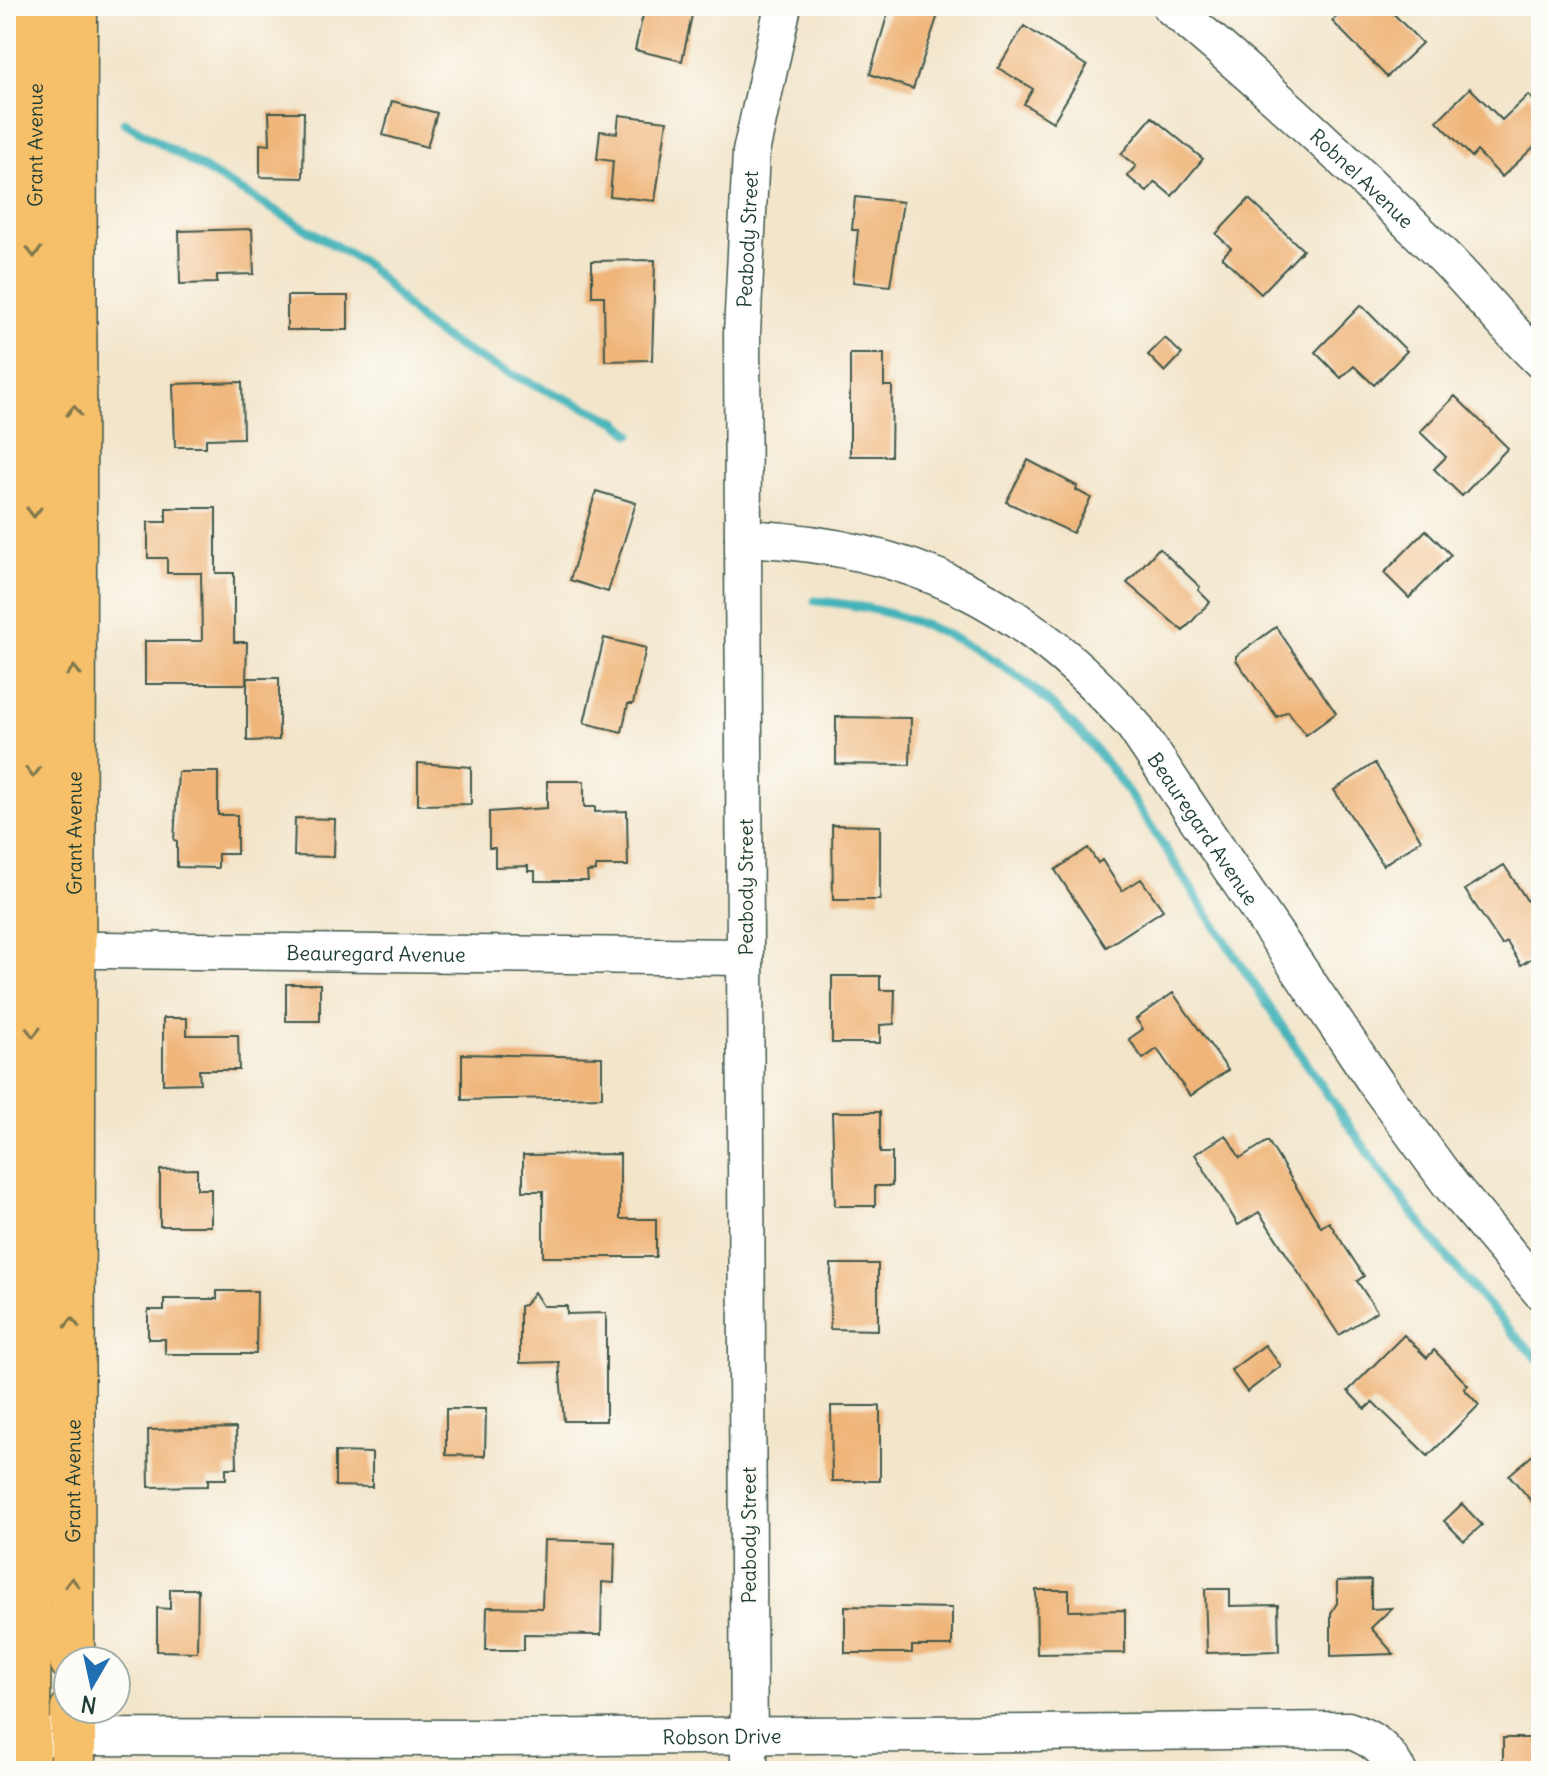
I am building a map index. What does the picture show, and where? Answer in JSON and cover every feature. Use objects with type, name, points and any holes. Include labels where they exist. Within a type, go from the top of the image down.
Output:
[{"type":"main road","name":"Grant Avenue","points":[[28,1754],[38,949],[35,6]]},
{"type":"main road","name":"Grant Avenue","points":[[71,1645],[38,949],[75,6]]},
{"type":"street","name":"Peabody Street","points":[[749,1771],[742,333],[751,152],[783,6]]},
{"type":"street","name":"Robnel Avenue","points":[[1170,6],[1308,126],[1439,252],[1541,361]]},
{"type":"street","name":"Beauregard Avenue","points":[[743,538],[844,547],[882,556],[939,577],[989,602],[1045,637],[1092,678],[1134,726],[1385,1096],[1450,1184],[1541,1292]]},
{"type":"street","name":"Beauregard Avenue","points":[[38,949],[745,957]]},
{"type":"street","name":"Robson Drive","points":[[28,1754],[73,1739],[1348,1730],[1368,1736],[1388,1753],[1398,1771]]},
{"type":"building","points":[[645,6],[694,6],[682,61],[635,50]]},
{"type":"building","points":[[890,6],[941,6],[913,89],[870,74]]},
{"type":"building","points":[[1348,6],[1386,6],[1422,43],[1387,77],[1332,21]]},
{"type":"building","points":[[1024,26],[1087,66],[1053,122],[1024,104],[1033,89],[998,68]]},
{"type":"building","points":[[1470,88],[1502,120],[1528,95],[1541,107],[1541,140],[1502,177],[1477,151],[1472,157],[1437,121]]},
{"type":"building","points":[[392,101],[437,113],[427,147],[383,135]]},
{"type":"building","points":[[269,112],[304,112],[303,178],[260,177],[260,144],[270,145]]},
{"type":"building","points":[[619,115],[667,121],[655,201],[610,196],[613,161],[597,159],[600,131],[617,133]]},
{"type":"building","points":[[1152,117],[1203,159],[1172,196],[1155,182],[1147,192],[1127,176],[1136,166],[1121,154]]},
{"type":"building","points":[[855,197],[903,202],[890,286],[853,282],[858,230],[852,230]]},
{"type":"building","points":[[1249,199],[1303,250],[1261,294],[1222,257],[1231,248],[1216,234]]},
{"type":"building","points":[[252,229],[254,274],[217,275],[217,283],[180,284],[179,231]]},
{"type":"building","points":[[655,260],[652,360],[605,361],[604,296],[592,296],[592,261]]},
{"type":"building","points":[[287,296],[348,296],[348,330],[287,330]]},
{"type":"building","points":[[1361,305],[1407,351],[1374,385],[1354,366],[1341,378],[1315,352]]},
{"type":"building","points":[[1165,338],[1182,354],[1165,372],[1148,355]]},
{"type":"building","points":[[850,354],[884,354],[884,386],[892,386],[891,456],[850,456]]},
{"type":"building","points":[[242,382],[243,438],[206,439],[206,447],[175,447],[173,384]]},
{"type":"building","points":[[1455,396],[1508,448],[1462,496],[1434,469],[1446,457],[1420,432]]},
{"type":"building","points":[[1028,460],[1077,486],[1076,490],[1091,498],[1073,533],[1006,502]]},
{"type":"building","points":[[596,491],[636,503],[608,592],[570,580]]},
{"type":"building","points":[[166,508],[216,508],[216,573],[234,573],[234,642],[247,642],[246,684],[145,684],[145,641],[202,641],[201,573],[167,573],[167,558],[148,558],[148,522],[166,522]]},
{"type":"building","points":[[1426,530],[1451,555],[1409,598],[1384,573]]},
{"type":"building","points":[[1159,548],[1200,587],[1198,590],[1210,602],[1183,631],[1127,583]]},
{"type":"building","points":[[1276,627],[1336,713],[1306,735],[1288,711],[1277,717],[1236,660],[1236,656]]},
{"type":"building","points":[[604,638],[646,648],[633,704],[628,704],[622,732],[584,723]]},
{"type":"building","points":[[247,678],[279,678],[279,740],[247,741]]},
{"type":"building","points":[[836,717],[911,718],[910,765],[836,764]]},
{"type":"building","points":[[418,763],[471,767],[471,804],[418,805]]},
{"type":"building","points":[[1375,763],[1421,840],[1383,865],[1334,790]]},
{"type":"building","points":[[178,772],[218,772],[218,815],[237,815],[237,854],[218,854],[218,868],[177,867],[177,841],[174,840]]},
{"type":"building","points":[[547,781],[584,781],[584,807],[595,807],[595,812],[627,811],[628,866],[596,866],[596,871],[587,872],[588,881],[535,881],[535,871],[528,871],[528,866],[495,867],[495,848],[489,848],[489,812],[547,808]]},
{"type":"building","points":[[295,818],[335,819],[334,857],[294,856]]},
{"type":"building","points":[[832,825],[880,826],[880,900],[833,900]]},
{"type":"building","points":[[1088,848],[1098,863],[1102,860],[1122,891],[1141,879],[1163,910],[1106,947],[1055,870]]},
{"type":"building","points":[[1504,865],[1530,905],[1541,898],[1541,952],[1521,965],[1507,942],[1502,945],[1465,890]]},
{"type":"building","points":[[832,976],[880,976],[880,990],[895,990],[894,1024],[880,1025],[880,1043],[832,1043]]},
{"type":"building","points":[[286,984],[320,984],[320,1021],[286,1021]]},
{"type":"building","points":[[1173,993],[1228,1070],[1190,1096],[1157,1049],[1143,1059],[1129,1039],[1143,1029],[1136,1019]]},
{"type":"building","points":[[163,1018],[187,1018],[187,1035],[238,1035],[239,1070],[199,1070],[200,1083],[163,1084]]},
{"type":"building","points":[[462,1054],[602,1057],[602,1097],[462,1100]]},
{"type":"building","points":[[832,1112],[880,1112],[880,1153],[892,1153],[892,1186],[875,1186],[875,1206],[835,1206]]},
{"type":"building","points":[[1226,1135],[1240,1158],[1268,1141],[1321,1227],[1329,1222],[1364,1276],[1357,1281],[1377,1311],[1339,1335],[1259,1212],[1238,1225],[1195,1154]]},
{"type":"building","points":[[620,1154],[620,1219],[656,1219],[656,1257],[543,1257],[543,1191],[523,1191],[523,1155]]},
{"type":"building","points":[[197,1169],[197,1189],[211,1189],[211,1226],[160,1226],[160,1170]]},
{"type":"building","points":[[831,1264],[878,1264],[878,1330],[830,1329]]},
{"type":"building","points":[[217,1291],[257,1291],[256,1354],[165,1354],[165,1339],[148,1339],[148,1310],[164,1310],[164,1299],[217,1299]]},
{"type":"building","points":[[534,1292],[543,1306],[567,1306],[567,1314],[606,1313],[606,1421],[564,1421],[559,1362],[520,1363],[520,1306],[525,1305]]},
{"type":"building","points":[[1404,1335],[1427,1358],[1434,1350],[1468,1385],[1464,1389],[1479,1405],[1428,1456],[1373,1402],[1365,1409],[1348,1391]]},
{"type":"building","points":[[1265,1345],[1281,1366],[1247,1392],[1231,1370]]},
{"type":"building","points":[[831,1406],[880,1406],[880,1481],[832,1481]]},
{"type":"building","points":[[446,1409],[486,1409],[485,1456],[446,1455]]},
{"type":"building","points":[[236,1428],[237,1468],[226,1468],[226,1479],[208,1479],[208,1486],[149,1487],[148,1430]]},
{"type":"building","points":[[1541,1448],[1541,1512],[1509,1475]]},
{"type":"building","points":[[335,1452],[372,1453],[372,1487],[335,1486]]},
{"type":"building","points":[[1462,1504],[1482,1525],[1464,1541],[1444,1521]]},
{"type":"building","points":[[544,1540],[615,1542],[614,1583],[602,1582],[601,1635],[524,1634],[524,1650],[486,1650],[487,1607],[542,1608]]},
{"type":"building","points":[[1371,1580],[1371,1609],[1392,1608],[1371,1628],[1394,1654],[1331,1656],[1331,1613],[1337,1603],[1337,1581]]},
{"type":"building","points":[[170,1589],[198,1589],[197,1652],[157,1651],[157,1608],[170,1609]]},
{"type":"building","points":[[1205,1589],[1230,1589],[1230,1606],[1278,1605],[1279,1651],[1207,1653]]},
{"type":"building","points":[[1036,1590],[1069,1590],[1069,1611],[1125,1610],[1125,1653],[1037,1654]]},
{"type":"building","points":[[845,1606],[952,1608],[952,1646],[912,1646],[912,1653],[845,1653]]},
{"type":"building","points":[[1503,1738],[1541,1738],[1541,1771],[1503,1771]]},
{"type":"waterway","points":[[124,122],[358,259],[378,275],[423,323],[455,345],[617,422],[631,434]]},
{"type":"waterway","points":[[815,601],[884,612],[949,636],[1009,670],[1037,691],[1084,737],[1141,811],[1364,1147],[1448,1258],[1541,1362]]}]
